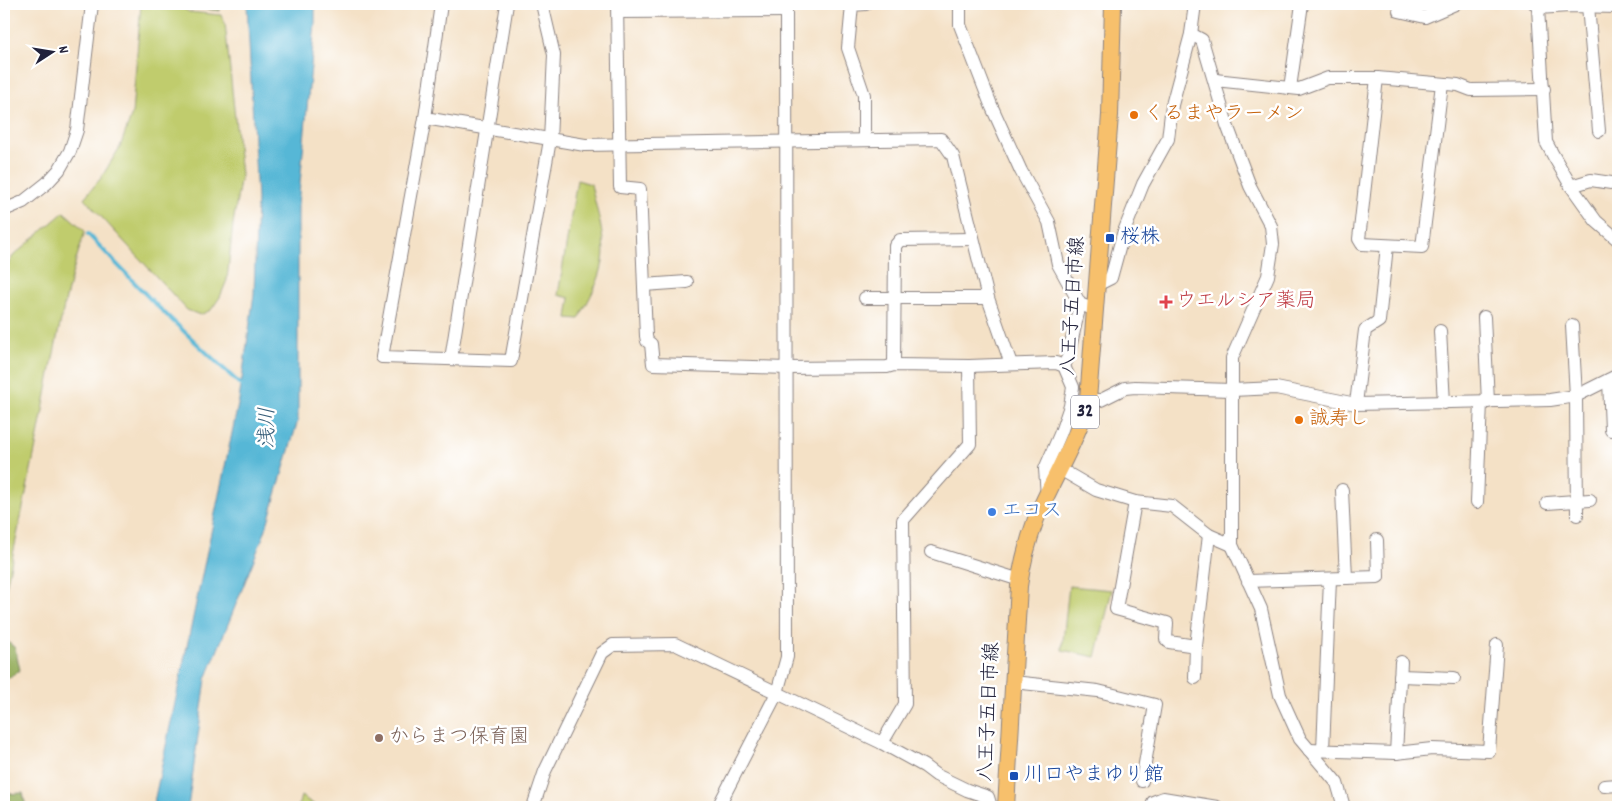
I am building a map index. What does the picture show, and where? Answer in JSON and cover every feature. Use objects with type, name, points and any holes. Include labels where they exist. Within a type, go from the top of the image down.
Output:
[{"type":"main road","name":"八王子五日市線","points":[[1006,807],[1020,580],[1028,544],[1037,518],[1078,430],[1088,400],[1110,115],[1113,4]]},
{"type":"street","points":[[4,210],[23,202],[47,183],[59,170],[70,151],[77,130],[92,4]]},
{"type":"street","points":[[441,4],[425,118],[382,357],[511,361],[550,140],[554,55],[542,4]]},
{"type":"street","points":[[451,359],[507,4]]},
{"type":"street","points":[[864,140],[864,95],[848,48],[852,5],[866,4]]},
{"type":"street","points":[[960,4],[960,25],[991,105],[1021,171],[1049,222],[1058,264],[1080,304],[1095,310]]},
{"type":"street","points":[[1098,285],[1111,278],[1123,234],[1143,184],[1168,140],[1172,105],[1191,34],[1195,4]]},
{"type":"street","points":[[1290,88],[1302,4]]},
{"type":"street","points":[[1399,11],[1424,17],[1455,4]]},
{"type":"street","points":[[1618,8],[1537,6],[1544,89],[1546,142],[1571,186],[1596,221],[1618,240]]},
{"type":"street","points":[[1588,6],[1599,131]]},
{"type":"street","points":[[718,807],[777,693],[787,657],[787,368],[787,141],[786,7],[617,8],[620,187],[640,189],[646,336],[647,341],[651,344],[653,364],[787,368],[1056,363],[1064,366]]},
{"type":"street","points":[[1191,34],[1202,40],[1227,125],[1250,186],[1271,226],[1273,244],[1268,276],[1232,358],[1232,545],[1261,609],[1280,695],[1300,739],[1337,783],[1344,807]]},
{"type":"street","points":[[1215,80],[1300,90],[1328,78],[1377,78],[1458,85],[1471,90],[1544,89]]},
{"type":"street","points":[[1377,78],[1359,239],[1362,244],[1422,246],[1442,84]]},
{"type":"street","points":[[425,118],[585,145],[941,139],[953,156],[988,298],[1012,364]]},
{"type":"street","points":[[1571,186],[1591,180],[1618,184]]},
{"type":"street","points":[[894,365],[895,246],[900,240],[973,239]]},
{"type":"street","points":[[1356,404],[1365,330],[1379,320],[1387,246]]},
{"type":"street","points":[[644,285],[687,282]]},
{"type":"street","points":[[865,298],[988,298]]},
{"type":"street","points":[[1047,495],[1045,469],[1070,406],[1072,387],[1064,366],[1068,357],[1080,304]]},
{"type":"street","points":[[1477,502],[1484,402],[1484,317]]},
{"type":"street","points":[[1572,326],[1583,501],[1577,515]]},
{"type":"street","points":[[1438,335],[1444,403]]},
{"type":"street","points":[[882,743],[906,704],[903,520],[970,444],[969,366]]},
{"type":"street","points":[[1088,400],[1101,400],[1125,388],[1135,387],[1232,390],[1285,388],[1356,404],[1550,400],[1576,396],[1614,378],[1610,430]]},
{"type":"street","points":[[1060,469],[1096,490],[1135,502],[1172,506],[1208,535],[1232,545]]},
{"type":"street","points":[[1342,490],[1346,578]]},
{"type":"street","points":[[1548,503],[1583,501]]},
{"type":"street","points":[[1135,502],[1116,610],[1167,623],[1166,639],[1169,642],[1196,646]]},
{"type":"street","points":[[1195,678],[1196,646],[1208,535]]},
{"type":"street","points":[[1248,581],[1378,577],[1377,540]]},
{"type":"street","points":[[931,552],[1020,580]]},
{"type":"street","points":[[1323,750],[1330,579]]},
{"type":"street","points":[[534,807],[545,770],[602,653],[613,645],[675,644],[882,743],[924,766],[936,775],[967,790],[988,797],[991,807]]},
{"type":"street","points":[[1309,750],[1396,753],[1432,749],[1490,751],[1497,645]]},
{"type":"street","points":[[1396,753],[1401,662]]},
{"type":"street","points":[[1400,676],[1454,678]]},
{"type":"street","points":[[1014,682],[1098,691],[1156,705],[1142,781]]},
{"type":"street","points":[[1604,786],[1618,785]]},
{"type":"street","points":[[1152,807],[1153,802],[1163,798],[1217,807]]},
{"type":"green space","points":[[141,4],[176,4],[189,12],[221,15],[225,23],[241,175],[227,280],[220,297],[211,310],[200,315],[187,310],[84,198],[101,178],[120,147],[132,114]]},
{"type":"green space","points":[[186,4],[220,4],[220,11],[190,7]]},
{"type":"green space","points":[[577,180],[591,184],[602,233],[604,253],[599,276],[579,319],[567,318],[570,298],[558,295]]},
{"type":"green space","points":[[64,212],[85,231],[63,309],[4,597],[4,271],[13,256]]},
{"type":"green space","points":[[1069,586],[1112,590],[1096,657],[1062,650]]},
{"type":"green space","points":[[4,638],[15,648],[20,670],[4,681]]},
{"type":"green space","points":[[23,793],[26,807],[4,807],[4,794]]},
{"type":"green space","points":[[301,796],[318,807],[298,807]]},
{"type":"water","name":"浅川","points":[[247,4],[315,4],[315,23],[298,205],[298,420],[265,532],[206,679],[188,807],[153,807],[239,400],[254,294],[257,199]]},
{"type":"waterway","points":[[88,234],[155,304],[243,387]]},
{"type":"place","name":"くるまやラーメン","points":[[1134,115]]},
{"type":"place","name":"桜株","points":[[1110,238]]},
{"type":"place","name":"ウエルシア薬局","points":[[1166,302]]},
{"type":"place","name":"誠寿し","points":[[1299,420]]},
{"type":"place","name":"エコス","points":[[992,512]]},
{"type":"place","name":"からまつ保育園","points":[[379,738]]},
{"type":"place","name":"川口やまゆり館","points":[[1014,776]]}]
